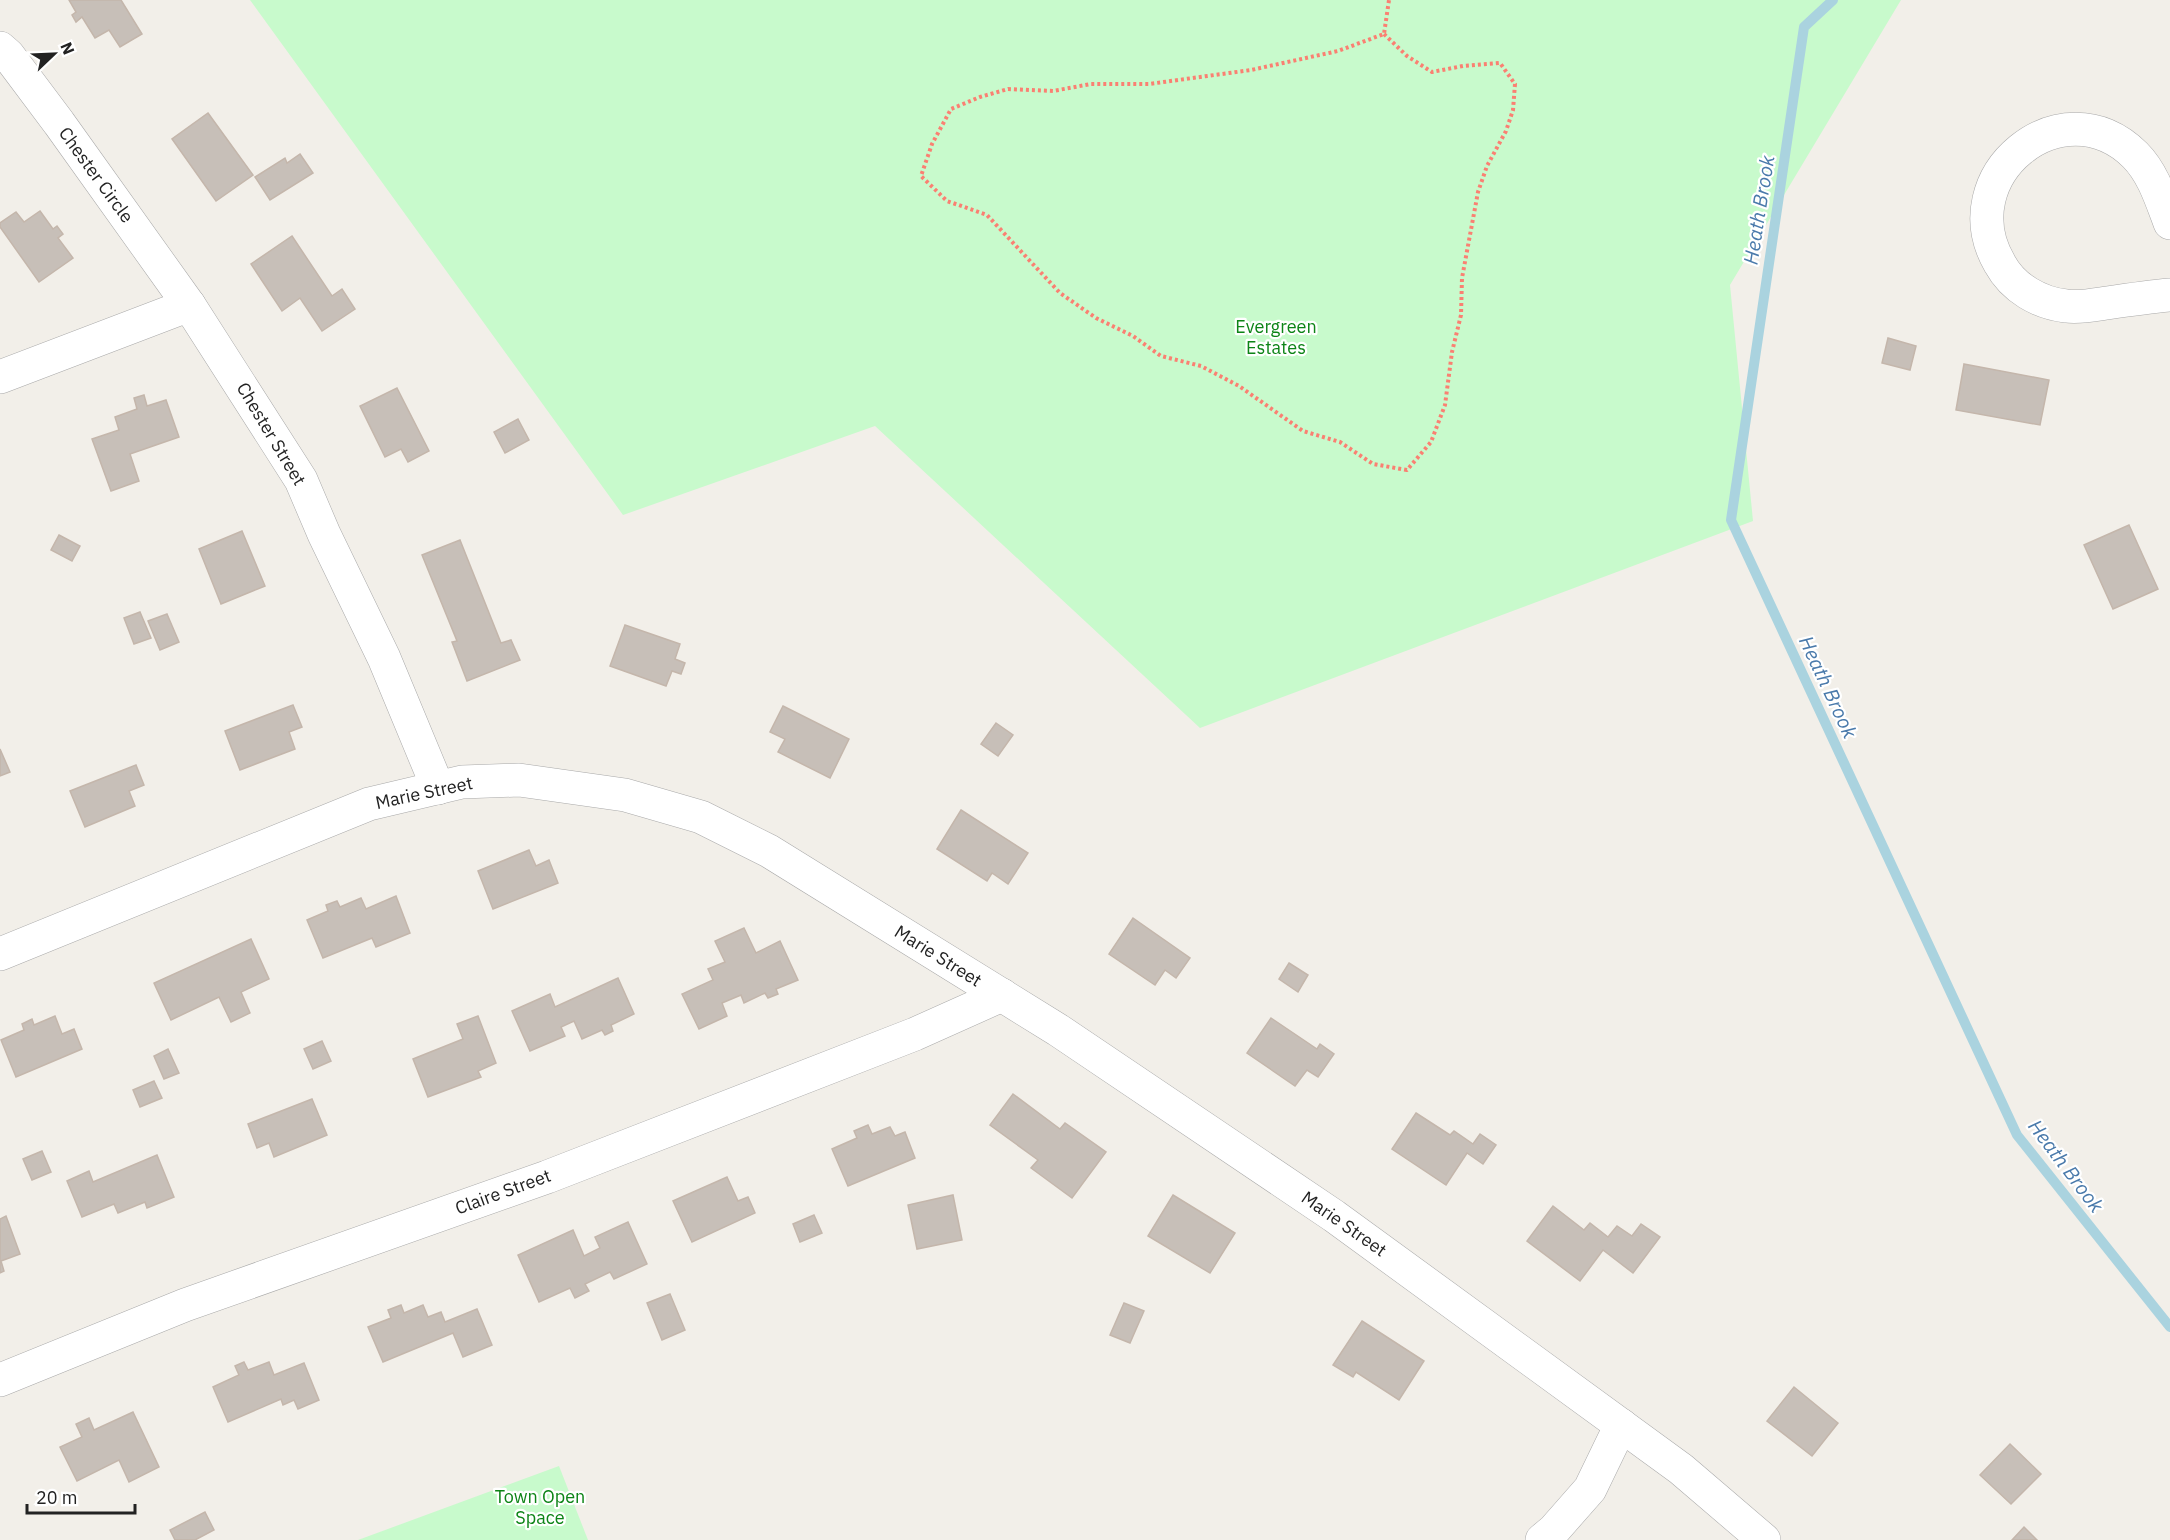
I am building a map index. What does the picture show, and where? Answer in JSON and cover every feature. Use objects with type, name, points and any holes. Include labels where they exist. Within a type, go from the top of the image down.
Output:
[{"type":"street","name":"Chester Circle","points":[[0,48],[8,55],[59,123],[189,305]]},
{"type":"street","points":[[2170,223],[2155,184],[2146,168],[2134,154],[2120,143],[2085,130],[2066,130],[2048,134],[2030,141],[2015,152],[2002,166],[1993,183],[1986,220],[1988,238],[2004,272],[2017,286],[2033,296],[2067,306],[2170,295]]},
{"type":"street","points":[[0,377],[189,305]]},
{"type":"street","name":"Chester Street","points":[[189,305],[301,480],[324,534],[384,658],[438,788]]},
{"type":"street","name":"Marie Street","points":[[0,954],[369,804],[462,782],[519,780],[625,795],[701,818],[769,851],[1058,1030],[1334,1216],[1681,1469],[1764,1540]]},
{"type":"street","name":"Claire Street","points":[[0,1380],[185,1305],[558,1173],[915,1034],[1002,995]]},
{"type":"street","points":[[1542,1540],[1554,1530],[1590,1489],[1621,1425]]},
{"type":"path","points":[[1384,34],[1389,0]]},
{"type":"path","points":[[1384,34],[1407,56],[1432,72],[1463,66],[1500,63],[1515,84],[1513,110],[1506,131],[1487,166],[1478,192],[1462,278],[1461,315],[1452,352],[1445,405],[1431,442],[1407,470],[1373,464],[1340,442],[1303,431],[1239,386],[1201,366],[1161,356],[1133,336],[1096,318],[1060,293],[987,215],[947,201],[921,176],[932,144],[951,109],[980,97],[1008,89],[1053,91],[1090,84],[1149,84],[1251,70],[1338,51],[1384,34]]},
{"type":"green space","name":"Evergreen Estates","points":[[250,0],[1901,0],[1730,285],[1753,521],[1200,728],[875,426],[623,515]]},
{"type":"green space","name":"Town Open Space","points":[[559,1466],[588,1540],[358,1540]]},
{"type":"building","points":[[69,0],[121,0],[142,34],[120,47],[109,30],[95,38],[82,17],[76,22],[72,15],[76,12]]},
{"type":"building","points":[[208,113],[253,175],[216,201],[172,139]]},
{"type":"building","points":[[300,154],[313,173],[270,200],[255,177],[285,158],[287,163]]},
{"type":"building","points":[[40,211],[53,229],[57,226],[63,234],[58,238],[73,258],[39,282],[0,227],[0,223],[16,212],[24,222]]},
{"type":"building","points":[[292,236],[332,296],[342,289],[355,309],[322,331],[300,298],[282,311],[251,264]]},
{"type":"building","points":[[1888,338],[1916,346],[1910,370],[1882,363]]},
{"type":"building","points":[[1964,364],[2049,380],[2040,425],[1956,410]]},
{"type":"building","points":[[397,388],[429,451],[408,462],[401,449],[385,457],[360,406]]},
{"type":"building","points":[[144,395],[147,406],[166,400],[179,437],[130,454],[139,481],[111,491],[92,439],[119,430],[115,417],[137,409],[134,398]]},
{"type":"building","points":[[518,419],[529,440],[505,453],[494,432]]},
{"type":"building","points":[[2129,525],[2158,589],[2113,609],[2084,545]]},
{"type":"building","points":[[242,531],[265,586],[221,604],[199,549]]},
{"type":"building","points":[[59,535],[80,546],[72,561],[51,550]]},
{"type":"building","points":[[460,540],[501,643],[511,640],[520,660],[467,681],[452,642],[457,641],[422,555]]},
{"type":"building","points":[[140,612],[151,638],[134,644],[124,618]]},
{"type":"building","points":[[167,614],[179,642],[160,650],[148,621]]},
{"type":"building","points":[[625,625],[680,644],[675,659],[685,663],[681,674],[672,671],[666,686],[610,666]]},
{"type":"building","points":[[293,705],[302,727],[289,732],[295,749],[240,770],[225,731]]},
{"type":"building","points":[[783,706],[849,739],[830,778],[778,752],[785,739],[770,732]]},
{"type":"building","points":[[996,723],[1013,735],[998,756],[981,744]]},
{"type":"building","points":[[0,749],[10,772],[0,776]]},
{"type":"building","points":[[136,765],[144,785],[129,791],[135,806],[85,827],[70,791]]},
{"type":"building","points":[[961,810],[1028,853],[1008,884],[992,873],[987,881],[937,849]]},
{"type":"building","points":[[529,850],[536,866],[549,860],[558,883],[493,909],[478,871]]},
{"type":"building","points":[[396,896],[410,933],[376,947],[372,938],[323,958],[307,920],[328,911],[326,905],[337,901],[340,907],[361,898],[366,909]]},
{"type":"building","points":[[1133,918],[1190,958],[1176,978],[1165,970],[1155,985],[1109,954]]},
{"type":"building","points":[[744,928],[756,953],[780,941],[798,980],[776,989],[778,994],[768,998],[765,993],[744,1003],[741,995],[722,1003],[727,1016],[699,1029],[682,994],[713,980],[708,969],[725,962],[715,941]]},
{"type":"building","points":[[251,939],[269,979],[241,992],[250,1013],[231,1022],[219,997],[171,1020],[154,983]]},
{"type":"building","points":[[1289,963],[1308,975],[1298,992],[1279,979]]},
{"type":"building","points":[[618,978],[634,1014],[611,1025],[613,1031],[605,1035],[602,1030],[582,1039],[574,1021],[561,1027],[565,1036],[530,1051],[512,1011],[550,994],[555,1007]]},
{"type":"building","points":[[55,1016],[62,1034],[74,1029],[82,1049],[16,1077],[1,1040],[24,1030],[22,1024],[32,1019],[34,1025]]},
{"type":"building","points":[[478,1016],[496,1063],[478,1071],[481,1077],[428,1097],[413,1059],[463,1039],[457,1024]]},
{"type":"building","points":[[1271,1018],[1317,1049],[1320,1044],[1334,1054],[1318,1077],[1307,1070],[1295,1086],[1247,1053]]},
{"type":"building","points":[[322,1041],[331,1061],[313,1069],[304,1049]]},
{"type":"building","points":[[168,1049],[179,1073],[164,1079],[154,1056]]},
{"type":"building","points":[[154,1081],[162,1098],[140,1107],[133,1090]]},
{"type":"building","points":[[1013,1094],[1060,1129],[1065,1123],[1106,1152],[1072,1198],[1031,1168],[1038,1160],[990,1125]]},
{"type":"building","points":[[312,1099],[327,1135],[274,1157],[269,1143],[257,1148],[248,1124]]},
{"type":"building","points":[[1416,1113],[1450,1135],[1454,1131],[1473,1144],[1480,1134],[1496,1145],[1483,1164],[1467,1153],[1446,1185],[1392,1149]]},
{"type":"building","points":[[868,1125],[872,1134],[890,1127],[895,1136],[905,1132],[915,1158],[848,1186],[832,1149],[857,1138],[854,1131]]},
{"type":"building","points":[[42,1151],[51,1172],[32,1180],[23,1159]]},
{"type":"building","points":[[157,1155],[174,1197],[147,1208],[145,1202],[118,1213],[114,1204],[82,1217],[67,1181],[89,1171],[93,1182]]},
{"type":"building","points":[[727,1177],[738,1201],[748,1197],[755,1213],[692,1242],[673,1201]]},
{"type":"building","points":[[953,1195],[962,1240],[917,1249],[908,1205]]},
{"type":"building","points":[[1173,1195],[1235,1233],[1210,1273],[1148,1236]]},
{"type":"building","points":[[1553,1206],[1584,1230],[1590,1223],[1608,1237],[1617,1226],[1632,1236],[1641,1224],[1660,1237],[1633,1273],[1603,1250],[1580,1281],[1527,1241]]},
{"type":"building","points":[[814,1215],[822,1233],[800,1242],[793,1224]]},
{"type":"building","points":[[6,1216],[20,1254],[1,1261],[4,1271],[0,1273],[0,1219]]},
{"type":"building","points":[[628,1222],[647,1264],[614,1279],[610,1272],[585,1284],[589,1291],[575,1298],[570,1288],[539,1302],[518,1255],[573,1230],[584,1256],[600,1248],[595,1237]]},
{"type":"building","points":[[670,1294],[685,1330],[662,1340],[647,1303]]},
{"type":"building","points":[[1124,1303],[1144,1311],[1130,1343],[1110,1335]]},
{"type":"building","points":[[401,1305],[404,1313],[423,1305],[428,1317],[441,1312],[445,1322],[477,1309],[492,1345],[463,1357],[453,1333],[383,1362],[368,1327],[391,1318],[388,1310]]},
{"type":"building","points":[[1362,1321],[1424,1361],[1399,1400],[1356,1372],[1353,1377],[1333,1365]]},
{"type":"building","points":[[244,1362],[248,1370],[269,1362],[274,1375],[304,1363],[319,1400],[298,1409],[294,1400],[283,1405],[281,1399],[228,1422],[213,1387],[239,1375],[235,1366]]},
{"type":"building","points":[[1794,1387],[1838,1423],[1812,1456],[1767,1421]]},
{"type":"building","points":[[133,1412],[159,1467],[129,1482],[119,1460],[77,1481],[60,1447],[82,1437],[76,1424],[89,1418],[94,1430]]},
{"type":"building","points":[[2010,1444],[2041,1474],[2011,1504],[1980,1475]]},
{"type":"building","points":[[205,1512],[214,1530],[195,1540],[175,1540],[170,1530]]},
{"type":"building","points":[[2024,1527],[2037,1540],[2012,1540]]},
{"type":"waterway","name":"Heath Brook","points":[[1833,0],[1804,27],[1731,520],[2017,1135],[2170,1327]]}]
